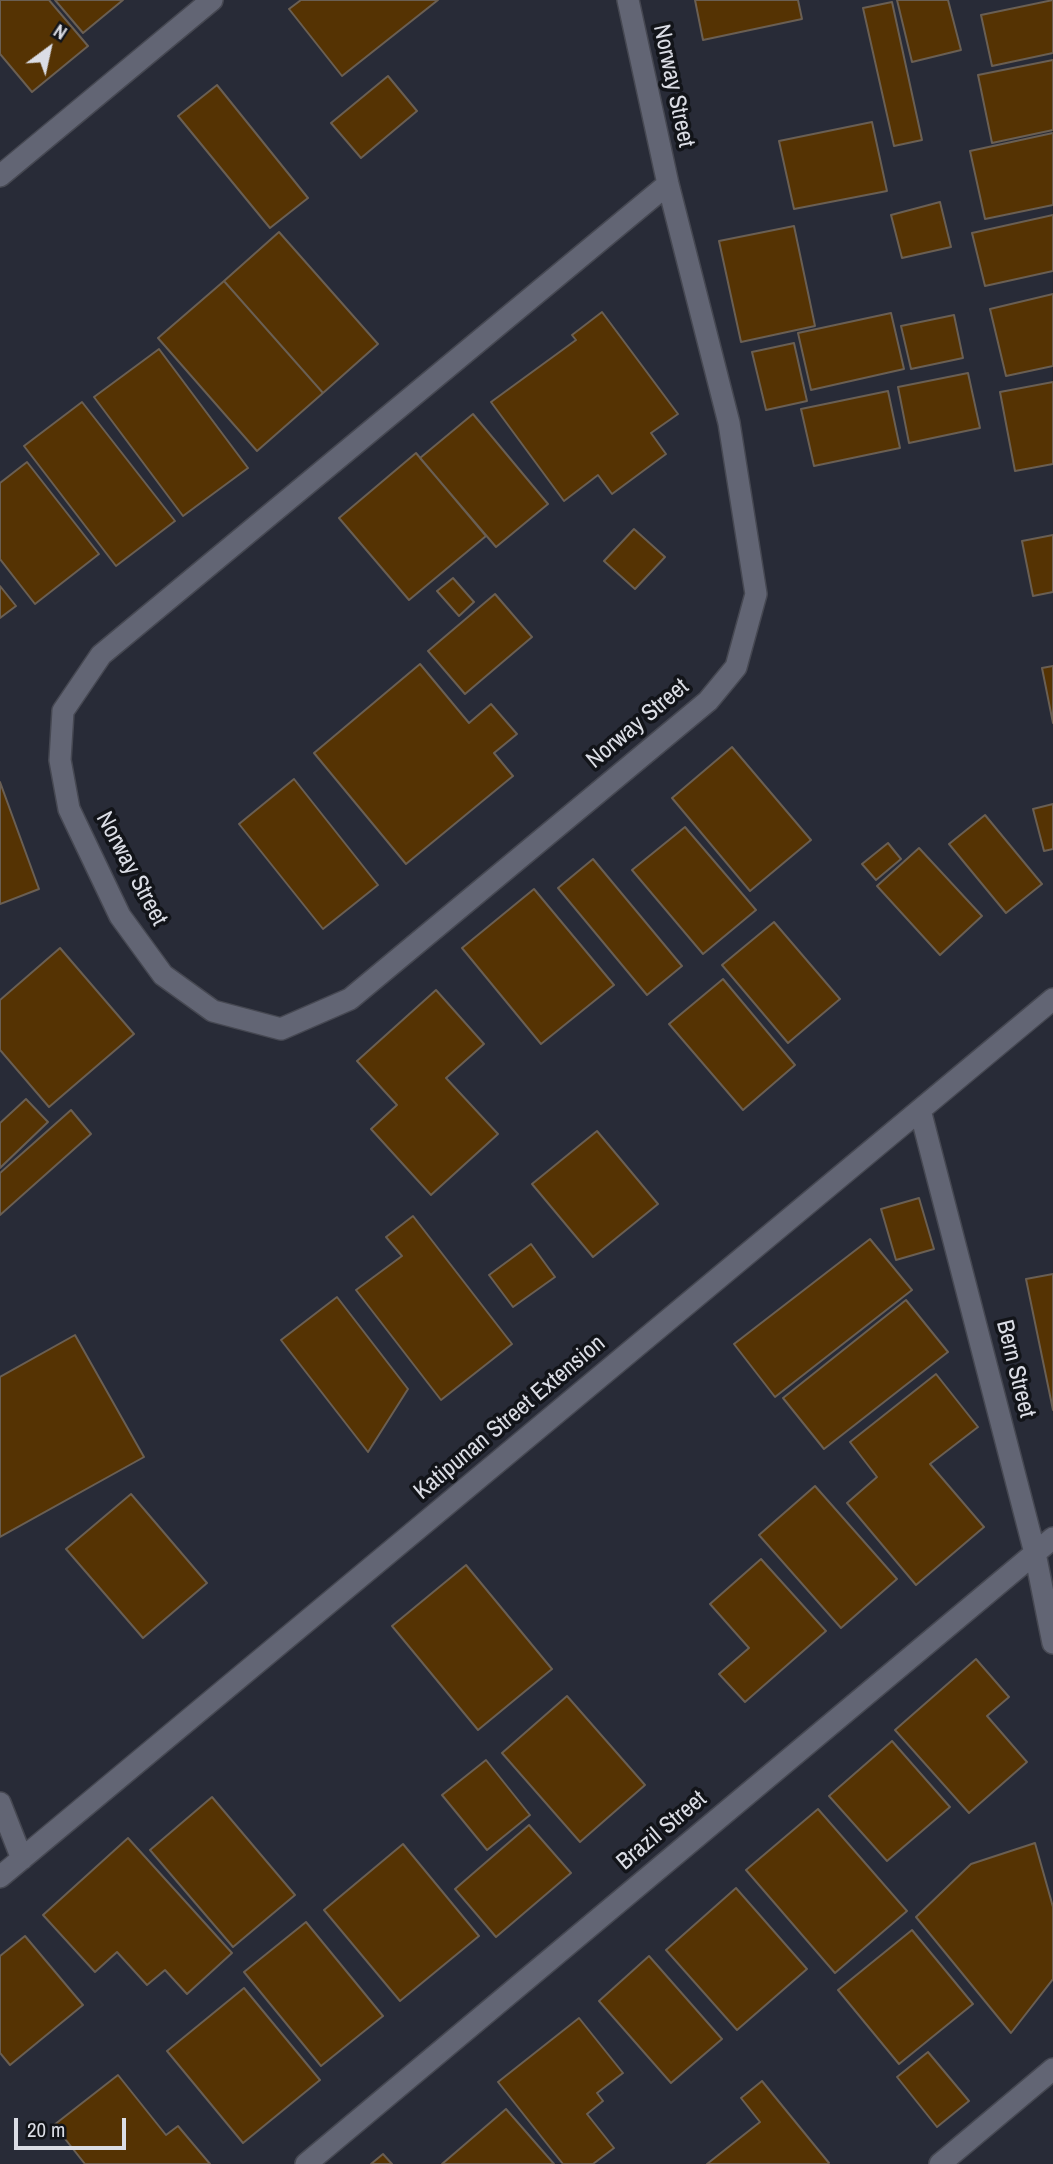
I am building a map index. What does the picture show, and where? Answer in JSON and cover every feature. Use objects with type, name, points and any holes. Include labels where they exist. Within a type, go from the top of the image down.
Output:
[{"type":"street","points":[[0,176],[212,0]]},
{"type":"street","name":"Norway Street","points":[[628,0],[667,184],[729,423],[756,594],[736,667],[708,701],[350,999],[281,1028],[213,1011],[163,975],[120,916],[69,808],[60,760],[63,711],[101,655],[667,184]]},
{"type":"street","name":"Katipunan Street Extension","points":[[0,1877],[1053,999]]},
{"type":"street","name":"Bern Street","points":[[920,1110],[1035,1553],[1053,1643]]},
{"type":"street","name":"Brazil Street","points":[[306,2164],[1053,1538]]},
{"type":"street","points":[[0,1803],[22,1858]]},
{"type":"street","points":[[940,2164],[1053,2069]]},
{"type":"building","points":[[0,0],[49,0],[88,46],[32,92],[0,54]]},
{"type":"building","points":[[55,0],[123,0],[83,33]]},
{"type":"building","points":[[301,0],[438,0],[342,76],[289,9]]},
{"type":"building","points":[[695,0],[798,0],[802,19],[703,40]]},
{"type":"building","points":[[897,0],[948,0],[961,50],[912,62]]},
{"type":"building","points":[[1053,0],[1053,53],[992,66],[981,15]]},
{"type":"building","points":[[892,2],[922,140],[894,146],[863,8]]},
{"type":"building","points":[[1053,60],[1053,130],[992,143],[978,75]]},
{"type":"building","points":[[388,76],[417,111],[361,158],[331,123]]},
{"type":"building","points":[[217,85],[308,198],[270,228],[178,116]]},
{"type":"building","points":[[872,122],[887,191],[794,209],[779,141]]},
{"type":"building","points":[[1053,133],[1053,205],[985,219],[970,151]]},
{"type":"building","points":[[940,202],[951,247],[902,258],[891,215]]},
{"type":"building","points":[[1053,215],[1053,271],[985,286],[972,233]]},
{"type":"building","points":[[794,226],[815,326],[741,342],[719,241]]},
{"type":"building","points":[[279,232],[378,344],[323,393],[224,281]]},
{"type":"building","points":[[224,281],[323,393],[257,451],[158,338]]},
{"type":"building","points":[[1053,294],[1053,366],[1006,376],[990,309]]},
{"type":"building","points":[[602,312],[678,414],[651,433],[666,454],[612,494],[598,475],[564,501],[491,402],[576,340],[572,335]]},
{"type":"building","points":[[891,313],[904,369],[811,390],[798,333]]},
{"type":"building","points":[[954,315],[963,358],[911,369],[901,326]]},
{"type":"building","points":[[794,343],[807,401],[766,410],[752,352]]},
{"type":"building","points":[[159,349],[248,468],[183,516],[94,397]]},
{"type":"building","points":[[968,373],[980,428],[909,443],[898,387]]},
{"type":"building","points":[[1053,382],[1053,464],[1015,471],[1000,392]]},
{"type":"building","points":[[888,391],[900,448],[814,466],[801,409]]},
{"type":"building","points":[[82,402],[175,521],[116,566],[24,446]]},
{"type":"building","points":[[473,414],[548,504],[496,547],[420,458]]},
{"type":"building","points":[[416,453],[486,536],[409,600],[339,518]]},
{"type":"building","points":[[27,462],[99,554],[35,604],[0,559],[0,483]]},
{"type":"building","points":[[634,529],[665,557],[635,589],[604,561]]},
{"type":"building","points":[[1053,535],[1053,592],[1033,596],[1022,541]]},
{"type":"building","points":[[453,578],[474,602],[459,616],[437,591]]},
{"type":"building","points":[[0,586],[16,606],[0,618]]},
{"type":"building","points":[[495,594],[532,637],[465,694],[428,651]]},
{"type":"building","points":[[420,664],[469,723],[491,704],[517,734],[494,753],[513,776],[406,864],[314,753]]},
{"type":"building","points":[[1053,666],[1053,723],[1042,668]]},
{"type":"building","points":[[732,747],[811,840],[750,891],[672,798]]},
{"type":"building","points":[[294,779],[378,885],[323,929],[239,824]]},
{"type":"building","points":[[0,782],[39,889],[0,904]]},
{"type":"building","points":[[1053,804],[1053,849],[1044,851],[1033,809]]},
{"type":"building","points":[[985,815],[1042,884],[1006,913],[949,844]]},
{"type":"building","points":[[685,827],[756,910],[703,954],[632,870]]},
{"type":"building","points":[[888,843],[901,859],[876,880],[862,864]]},
{"type":"building","points":[[919,848],[982,916],[940,955],[877,886]]},
{"type":"building","points":[[593,859],[682,966],[647,995],[558,888]]},
{"type":"building","points":[[534,889],[614,985],[541,1044],[462,948]]},
{"type":"building","points":[[774,922],[840,999],[788,1043],[722,965]]},
{"type":"building","points":[[60,948],[134,1034],[49,1107],[0,1050],[0,1000]]},
{"type":"building","points":[[723,979],[795,1065],[743,1110],[669,1024]]},
{"type":"building","points":[[436,990],[484,1044],[446,1078],[498,1134],[431,1195],[371,1129],[397,1105],[357,1061]]},
{"type":"building","points":[[26,1099],[48,1122],[0,1168],[0,1123]]},
{"type":"building","points":[[71,1110],[91,1134],[0,1215],[0,1173]]},
{"type":"building","points":[[597,1131],[658,1204],[593,1257],[532,1184]]},
{"type":"building","points":[[919,1198],[934,1249],[896,1260],[881,1209]]},
{"type":"building","points":[[413,1216],[512,1344],[441,1400],[356,1290],[402,1256],[386,1237]]},
{"type":"building","points":[[870,1239],[912,1290],[775,1397],[734,1344]]},
{"type":"building","points":[[531,1244],[555,1277],[513,1307],[489,1275]]},
{"type":"building","points":[[1053,1274],[1053,1410],[1026,1279]]},
{"type":"building","points":[[337,1297],[408,1389],[368,1452],[281,1340]]},
{"type":"building","points":[[906,1300],[948,1352],[824,1449],[783,1398]]},
{"type":"building","points":[[75,1335],[144,1457],[0,1537],[0,1377]]},
{"type":"building","points":[[936,1374],[978,1427],[930,1464],[984,1527],[916,1585],[847,1503],[877,1477],[850,1442]]},
{"type":"building","points":[[815,1486],[897,1579],[841,1628],[759,1535]]},
{"type":"building","points":[[131,1494],[207,1583],[143,1638],[66,1549]]},
{"type":"building","points":[[761,1559],[826,1631],[745,1702],[719,1674],[749,1648],[710,1604]]},
{"type":"building","points":[[466,1565],[552,1669],[478,1730],[392,1626]]},
{"type":"building","points":[[976,1659],[1009,1697],[987,1716],[1027,1762],[969,1813],[895,1730]]},
{"type":"building","points":[[567,1696],[645,1785],[580,1842],[502,1753]]},
{"type":"building","points":[[892,1741],[950,1807],[887,1861],[829,1796]]},
{"type":"building","points":[[486,1760],[530,1815],[487,1850],[442,1795]]},
{"type":"building","points":[[212,1797],[295,1895],[233,1947],[150,1850]]},
{"type":"building","points":[[818,1809],[907,1911],[835,1973],[746,1870]]},
{"type":"building","points":[[529,1825],[571,1873],[496,1937],[455,1889]]},
{"type":"building","points":[[128,1838],[232,1953],[187,1994],[165,1970],[147,1985],[117,1952],[95,1972],[43,1915]]},
{"type":"building","points":[[1035,1843],[1053,1907],[1053,1979],[1011,2033],[916,1917],[971,1864]]},
{"type":"building","points":[[403,1844],[479,1936],[400,2001],[324,1910]]},
{"type":"building","points":[[736,1888],[807,1969],[737,2030],[666,1950]]},
{"type":"building","points":[[306,1922],[383,2016],[321,2066],[244,1972]]},
{"type":"building","points":[[912,1930],[973,2004],[899,2064],[838,1990]]},
{"type":"building","points":[[25,1936],[83,2005],[10,2065],[0,2053],[0,1956]]},
{"type":"building","points":[[649,1956],[722,2039],[671,2083],[599,2001]]},
{"type":"building","points":[[244,1988],[320,2080],[243,2143],[167,2051]]},
{"type":"building","points":[[579,2018],[623,2073],[597,2093],[603,2101],[587,2114],[614,2148],[593,2164],[563,2164],[498,2082]]},
{"type":"building","points":[[928,2052],[969,2101],[937,2127],[897,2077]]},
{"type":"building","points":[[118,2075],[166,2135],[178,2126],[210,2164],[85,2164],[54,2125]]},
{"type":"building","points":[[762,2081],[828,2164],[707,2164],[760,2122],[741,2098]]},
{"type":"building","points":[[506,2109],[554,2164],[442,2164]]},
{"type":"building","points":[[383,2154],[392,2164],[371,2164]]}]
